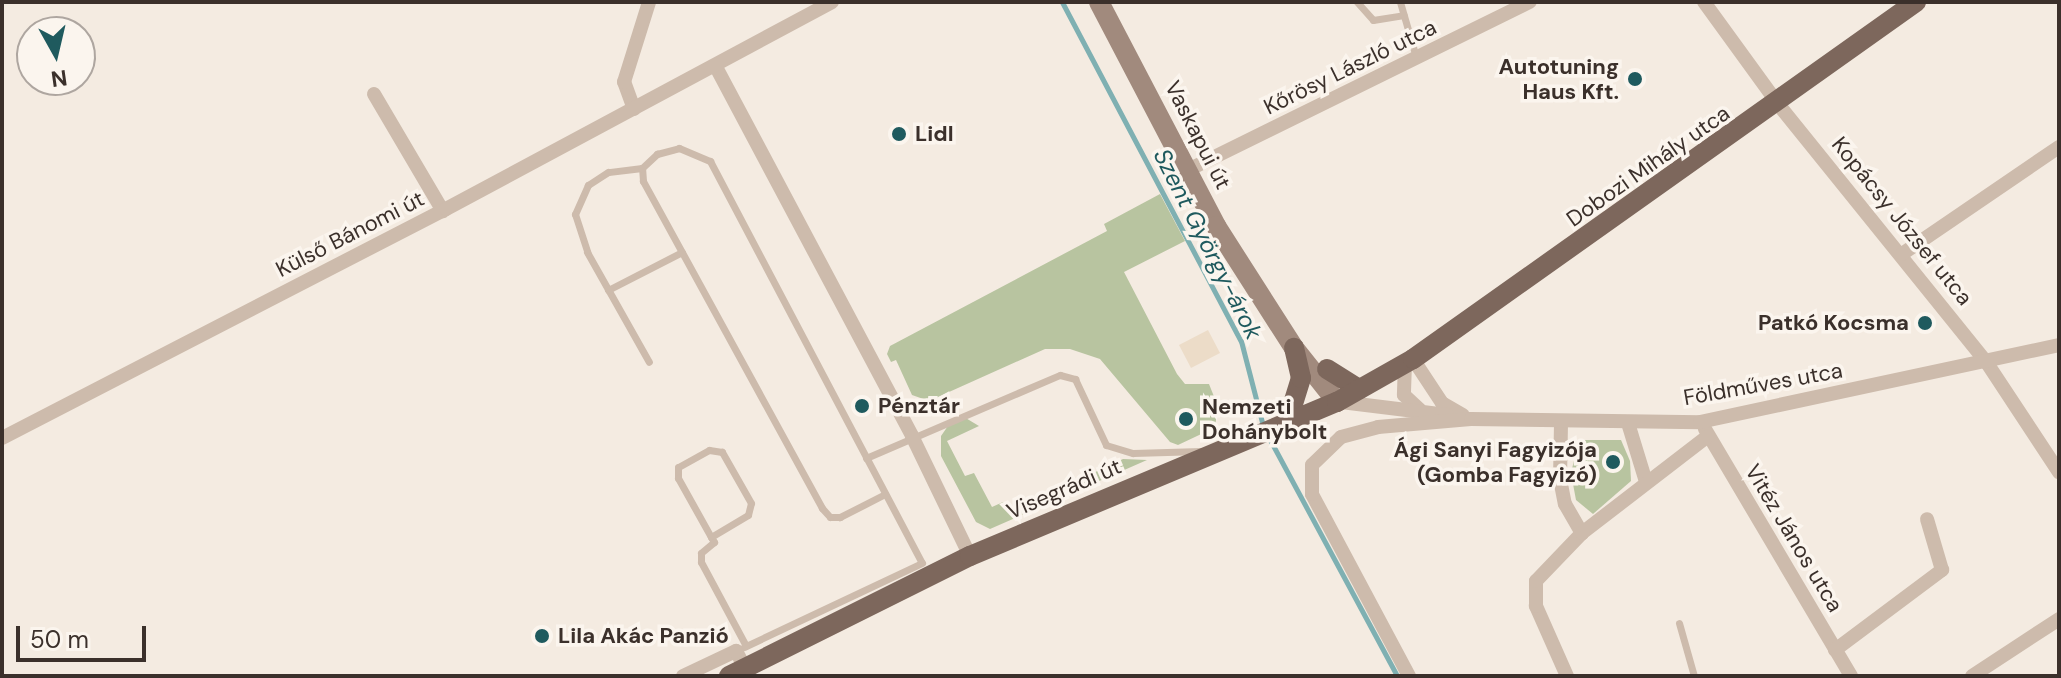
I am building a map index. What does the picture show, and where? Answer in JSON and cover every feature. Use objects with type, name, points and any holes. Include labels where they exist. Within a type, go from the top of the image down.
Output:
[{"type":"main road","name":"Vaskapui út","points":[[1099,2],[1188,170],[1256,288],[1294,348],[1337,402]]},
{"type":"main road","name":"Dobozi Mihály utca","points":[[1219,449],[1337,402],[1409,361],[1778,104],[1916,2]]},
{"type":"main road","name":"Vaskapui út","points":[[1256,288],[1327,369],[1337,402]]},
{"type":"main road","points":[[1282,422],[1301,378],[1294,348]]},
{"type":"main road","points":[[1327,369],[1359,389]]},
{"type":"main road","name":"Visegrádi út","points":[[739,660],[925,569],[970,556],[1219,449]]},
{"type":"street","points":[[634,109],[624,82],[649,2]]},
{"type":"street","name":"Külső Bánomi út","points":[[2,438],[443,211],[832,2]]},
{"type":"street","name":"Kőrösy László utca","points":[[1188,170],[1530,2]]},
{"type":"street","name":"Kopácsy József utca","points":[[1704,2],[1778,104],[1987,363],[2059,472]]},
{"type":"street","points":[[716,67],[912,436],[970,556]]},
{"type":"street","points":[[374,94],[443,211]]},
{"type":"street","points":[[1902,254],[2059,147]]},
{"type":"street","name":"Földműves utca","points":[[1337,402],[1471,419],[1561,423],[1700,422],[1987,363],[2059,345]]},
{"type":"street","points":[[1409,361],[1404,395],[1422,411]]},
{"type":"street","points":[[1409,361],[1442,403],[1471,419]]},
{"type":"street","name":"Földműves utca","points":[[1409,676],[1312,494],[1312,465],[1341,437],[1378,427],[1471,419]]},
{"type":"street","name":"Vitéz János utca","points":[[1700,422],[1851,676]]},
{"type":"street","points":[[1561,423],[1560,479],[1565,504],[1582,533]]},
{"type":"street","points":[[1628,423],[1646,482]]},
{"type":"street","name":"Földműves utca","points":[[1567,676],[1536,606],[1536,581],[1582,533],[1708,436]]},
{"type":"street","points":[[1835,650],[1942,570],[1927,519]]},
{"type":"street","points":[[1972,676],[2059,619]]},
{"type":"street","name":"Visegrádi út","points":[[683,676],[739,660]]},
{"type":"lane","points":[[1357,2],[1373,20],[1404,15]]},
{"type":"lane","points":[[1400,2],[1417,59]]},
{"type":"lane","points":[[649,362],[578,234],[579,197],[608,172],[642,168],[657,154],[679,148],[710,161],[925,569]]},
{"type":"lane","points":[[642,168],[643,181],[822,508],[830,517],[840,517],[885,494]]},
{"type":"lane","points":[[608,290],[682,252]]},
{"type":"lane","points":[[866,458],[1060,375],[1075,379],[1106,445],[1133,453],[1219,449]]},
{"type":"lane","points":[[711,537],[748,515],[751,503],[722,452],[709,450],[678,467],[678,478],[711,537],[714,542],[701,553],[701,562],[739,660]]},
{"type":"lane","points":[[1679,623],[1694,676]]},
{"type":"green space","points":[[1160,194],[1185,241],[1124,272],[1177,374],[1185,384],[1209,384],[1219,409],[1214,428],[1178,445],[1170,442],[1100,359],[1070,349],[1045,349],[929,401],[912,395],[896,360],[891,362],[887,354],[890,346],[1107,231],[1104,224]]},
{"type":"green space","points":[[964,417],[979,426],[947,441],[965,476],[974,473],[992,507],[1003,502],[1017,507],[1027,504],[1123,459],[1147,460],[990,529],[976,522],[941,456],[941,436],[950,423]]},
{"type":"green space","points":[[1579,440],[1621,440],[1630,461],[1631,481],[1593,514],[1576,500],[1571,473]]},
{"type":"shaded area","points":[[1208,330],[1220,353],[1191,368],[1179,345]]},
{"type":"waterway","name":"Szent György-árok","points":[[1062,2],[1241,341],[1263,426]]},
{"type":"waterway","name":"Szent György-árok","points":[[1269,438],[1397,676]]},
{"type":"place","name":"Autotuning Haus Kft.","points":[[1635,79]]},
{"type":"place","name":"Lidl","points":[[899,134]]},
{"type":"place","name":"Patkó Kocsma","points":[[1925,323]]},
{"type":"place","name":"Pénztár","points":[[862,406]]},
{"type":"place","name":"Nemzeti Dohánybolt","points":[[1186,419]]},
{"type":"place","name":"Ági Sanyi Fagyizója (Gomba Fagyizó)","points":[[1613,462]]},
{"type":"place","name":"Lila Akác Panzió","points":[[542,636]]}]
